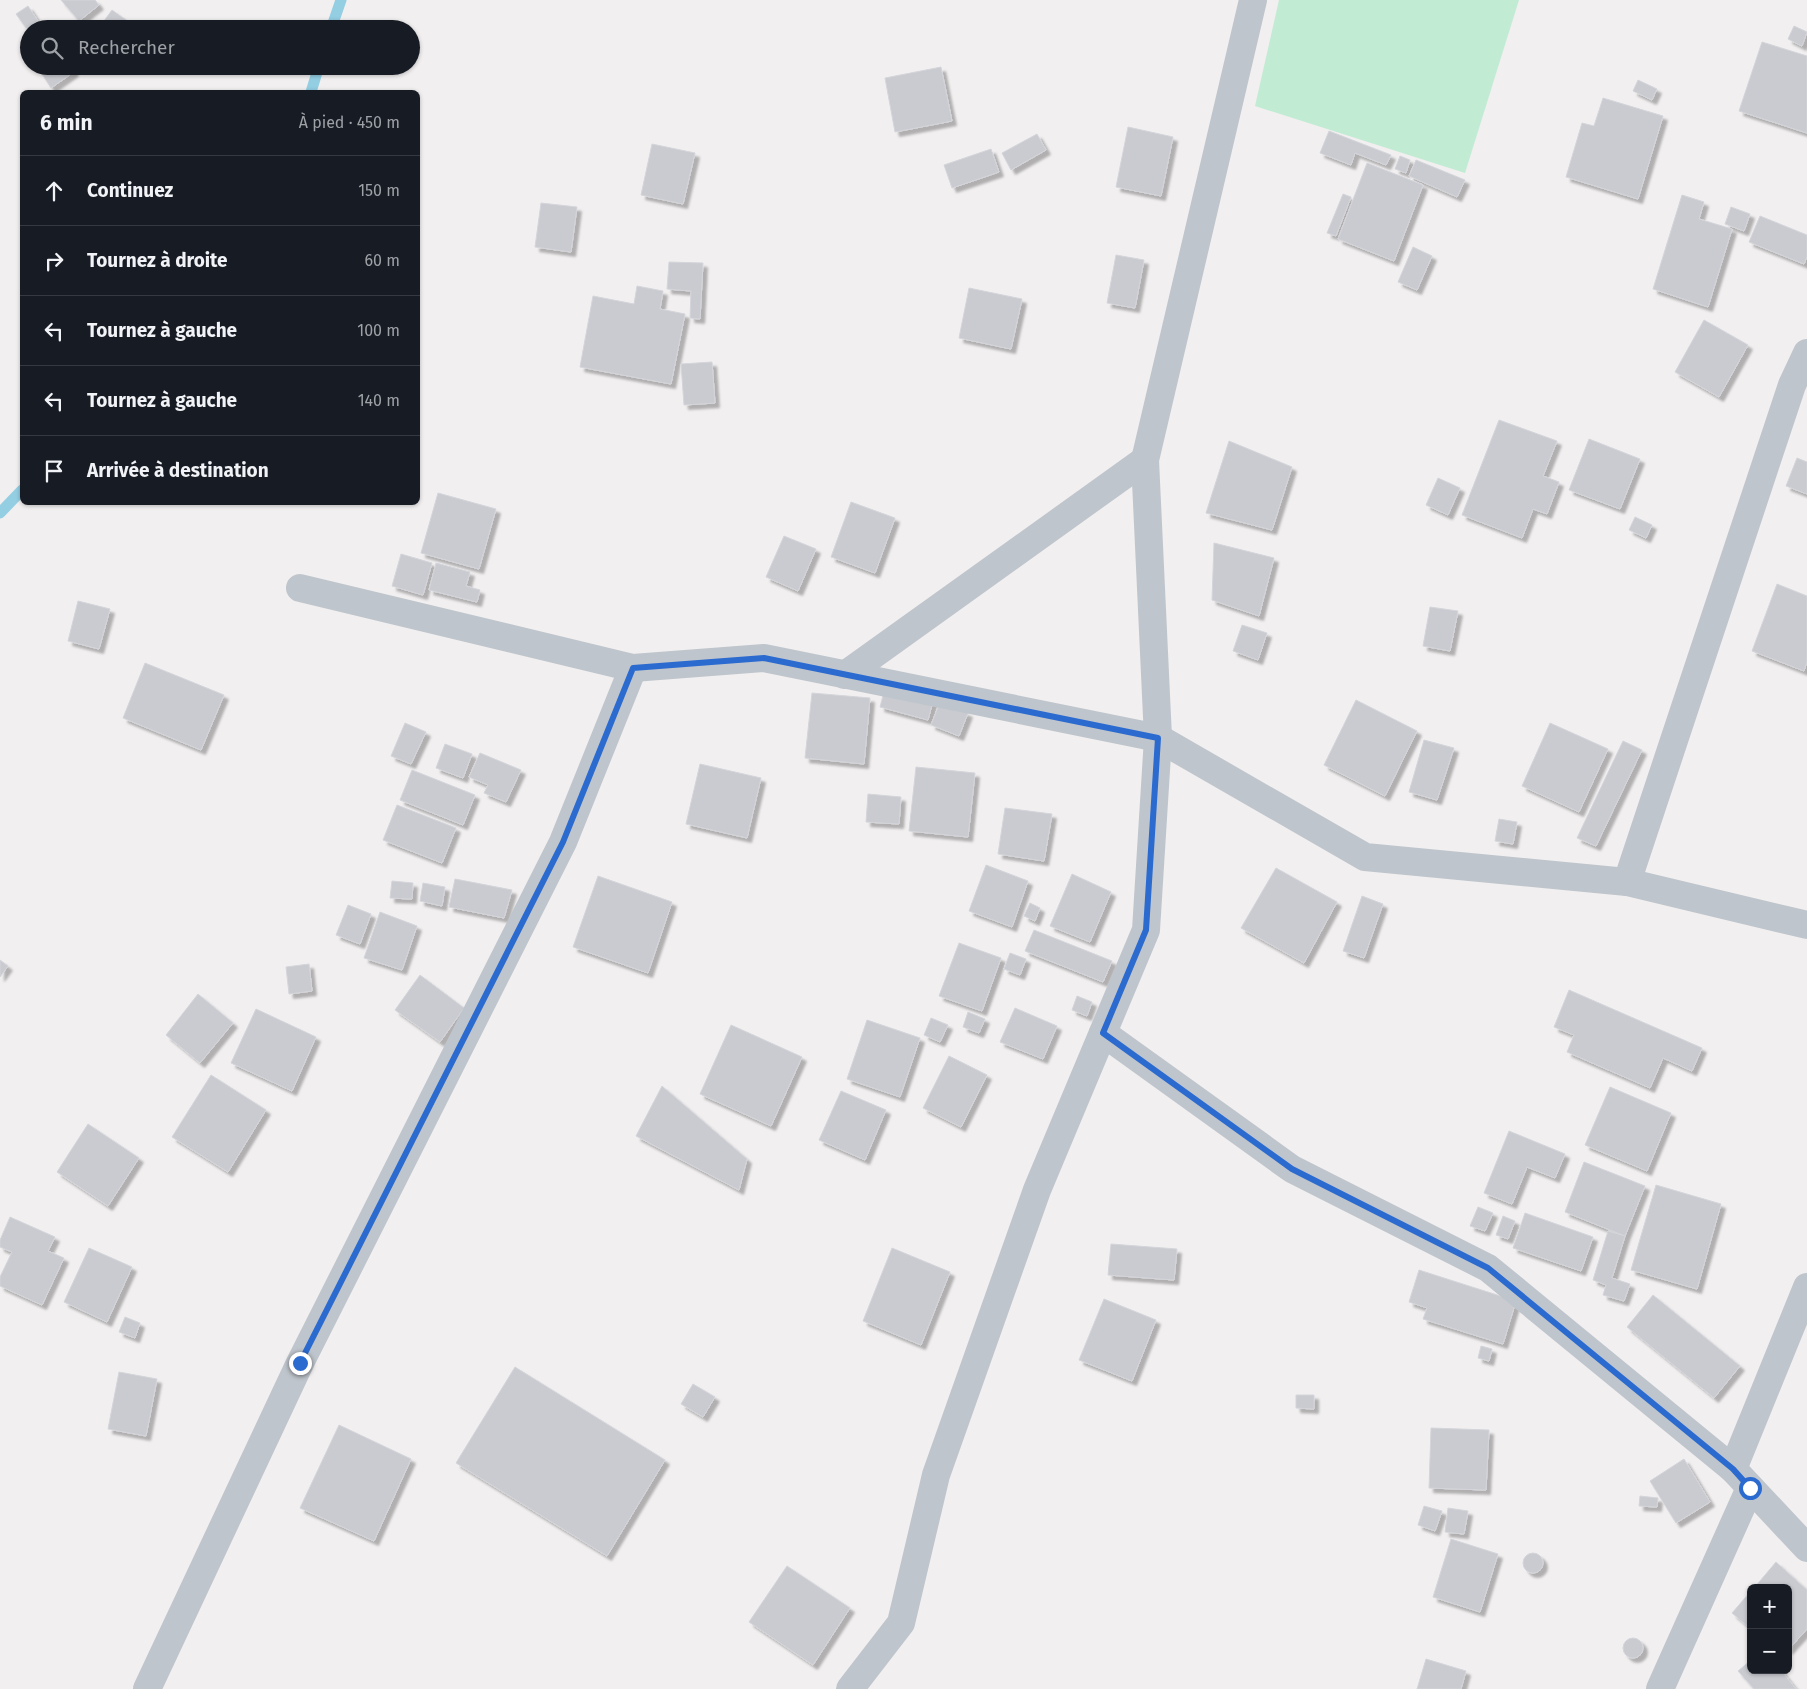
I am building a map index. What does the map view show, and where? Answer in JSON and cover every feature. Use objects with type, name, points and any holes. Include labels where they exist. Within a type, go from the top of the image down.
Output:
[{"type":"street","points":[[850,1689],[901,1623],[936,1475],[1037,1190],[1146,930],[1158,738],[1145,460],[1253,0]]},
{"type":"street","points":[[1627,882],[1792,385],[1807,353]]},
{"type":"street","points":[[845,675],[1145,460]]},
{"type":"street","points":[[300,588],[633,668],[764,658],[1158,738],[1365,857],[1627,882],[1807,925]]},
{"type":"street","points":[[147,1689],[300,1363],[563,842],[633,668]]},
{"type":"street","points":[[1103,1033],[1292,1169],[1488,1268],[1741,1479],[1807,1548]]},
{"type":"street","points":[[1660,1689],[1741,1479],[1807,1287]]},
{"type":"green space","points":[[1279,0],[1519,0],[1465,173],[1255,106]]},
{"type":"building","points":[[61,0],[95,0],[99,5],[78,20]]},
{"type":"building","points":[[28,6],[37,20],[20,20],[16,14]]},
{"type":"building","points":[[112,10],[126,20],[105,20]]},
{"type":"building","points":[[1794,26],[1807,32],[1802,46],[1788,39]]},
{"type":"building","points":[[1762,42],[1807,56],[1807,133],[1739,111]]},
{"type":"building","points":[[941,67],[952,121],[895,132],[885,78]]},
{"type":"building","points":[[43,75],[70,75],[51,88]]},
{"type":"building","points":[[1638,80],[1657,89],[1652,100],[1633,91]]},
{"type":"building","points":[[1603,98],[1663,116],[1638,199],[1566,177],[1582,123],[1594,126]]},
{"type":"building","points":[[1128,127],[1173,137],[1161,196],[1116,187]]},
{"type":"building","points":[[1329,131],[1391,155],[1386,165],[1355,153],[1351,165],[1320,153]]},
{"type":"building","points":[[1037,134],[1046,150],[1011,170],[1002,153]]},
{"type":"building","points":[[652,144],[695,153],[683,204],[641,195]]},
{"type":"building","points":[[991,149],[999,172],[952,188],[944,165]]},
{"type":"building","points":[[1400,156],[1410,160],[1406,173],[1395,169]]},
{"type":"building","points":[[1416,160],[1465,180],[1457,197],[1409,176]]},
{"type":"building","points":[[1367,163],[1423,185],[1394,261],[1338,239]]},
{"type":"building","points":[[1343,194],[1351,197],[1336,236],[1327,233]]},
{"type":"building","points":[[1682,195],[1704,202],[1699,219],[1732,229],[1708,307],[1653,289]]},
{"type":"building","points":[[541,203],[577,207],[571,252],[535,247]]},
{"type":"building","points":[[1731,207],[1750,214],[1744,231],[1725,224]]},
{"type":"building","points":[[1760,216],[1807,235],[1807,257],[1804,264],[1749,242]]},
{"type":"building","points":[[1413,247],[1432,256],[1417,290],[1398,282]]},
{"type":"building","points":[[1116,255],[1144,260],[1135,308],[1107,303]]},
{"type":"building","points":[[669,262],[703,263],[700,319],[690,318],[691,291],[667,289]]},
{"type":"building","points":[[637,286],[663,291],[660,309],[685,314],[671,384],[580,367],[593,296],[634,304]]},
{"type":"building","points":[[969,288],[1022,299],[1011,349],[959,338]]},
{"type":"building","points":[[1704,320],[1748,345],[1719,397],[1675,372]]},
{"type":"building","points":[[712,362],[715,403],[684,405],[681,364]]},
{"type":"building","points":[[1499,420],[1557,441],[1543,476],[1559,482],[1547,514],[1533,509],[1522,538],[1462,515]]},
{"type":"building","points":[[1589,439],[1640,459],[1620,509],[1569,490]]},
{"type":"building","points":[[1229,441],[1292,467],[1272,530],[1206,513]]},
{"type":"building","points":[[1797,458],[1807,462],[1807,494],[1786,486]]},
{"type":"building","points":[[1438,478],[1460,488],[1448,515],[1426,505]]},
{"type":"building","points":[[438,493],[496,509],[479,569],[421,553]]},
{"type":"building","points":[[851,502],[895,518],[875,573],[831,557]]},
{"type":"building","points":[[1635,517],[1652,525],[1646,538],[1629,530]]},
{"type":"building","points":[[784,536],[816,549],[798,591],[766,577]]},
{"type":"building","points":[[1214,543],[1274,558],[1259,616],[1212,600]]},
{"type":"building","points":[[401,554],[432,563],[423,595],[392,586]]},
{"type":"building","points":[[436,563],[470,572],[466,586],[480,590],[477,602],[429,590]]},
{"type":"building","points":[[1777,584],[1807,596],[1807,662],[1804,671],[1752,651]]},
{"type":"building","points":[[78,601],[110,609],[99,649],[68,641]]},
{"type":"building","points":[[1430,607],[1458,611],[1450,651],[1423,646]]},
{"type":"building","points":[[1242,625],[1267,633],[1258,660],[1233,651]]},
{"type":"building","points":[[145,663],[224,695],[201,750],[123,718]]},
{"type":"building","points":[[885,688],[933,701],[928,720],[880,707]]},
{"type":"building","points":[[812,693],[870,698],[864,764],[805,758]]},
{"type":"building","points":[[1356,700],[1417,731],[1385,796],[1324,765]]},
{"type":"building","points":[[940,702],[968,713],[959,736],[931,725]]},
{"type":"building","points":[[405,723],[426,732],[411,764],[391,756]]},
{"type":"building","points":[[1550,723],[1608,749],[1579,812],[1522,786]]},
{"type":"building","points":[[1424,740],[1454,748],[1437,800],[1409,792]]},
{"type":"building","points":[[1623,741],[1642,750],[1596,846],[1577,838]]},
{"type":"building","points":[[445,744],[472,754],[463,778],[436,768]]},
{"type":"building","points":[[480,753],[521,770],[506,802],[484,793],[488,785],[469,777]]},
{"type":"building","points":[[700,764],[761,778],[747,838],[686,824]]},
{"type":"building","points":[[916,767],[975,773],[968,837],[909,831]]},
{"type":"building","points":[[412,770],[475,795],[463,825],[400,800]]},
{"type":"building","points":[[868,794],[901,797],[899,824],[866,822]]},
{"type":"building","points":[[397,805],[456,828],[442,863],[383,840]]},
{"type":"building","points":[[1005,808],[1052,814],[1044,861],[998,854]]},
{"type":"building","points":[[1499,819],[1517,822],[1513,844],[1495,841]]},
{"type":"building","points":[[986,865],[1028,881],[1012,927],[969,911]]},
{"type":"building","points":[[1276,868],[1337,902],[1304,963],[1241,928]]},
{"type":"building","points":[[1072,874],[1111,892],[1090,942],[1050,926]]},
{"type":"building","points":[[598,876],[672,902],[648,973],[573,947]]},
{"type":"building","points":[[455,879],[512,890],[504,918],[449,907]]},
{"type":"building","points":[[392,881],[413,883],[412,899],[390,898]]},
{"type":"building","points":[[423,883],[445,887],[442,906],[420,901]]},
{"type":"building","points":[[1362,896],[1383,904],[1364,958],[1343,951]]},
{"type":"building","points":[[1030,903],[1040,908],[1035,921],[1024,916]]},
{"type":"building","points":[[348,905],[371,914],[360,944],[336,935]]},
{"type":"building","points":[[380,912],[417,926],[402,970],[364,958]]},
{"type":"building","points":[[1034,930],[1112,961],[1103,982],[1025,951]]},
{"type":"building","points":[[959,943],[1001,958],[982,1011],[939,996]]},
{"type":"building","points":[[1010,953],[1026,959],[1020,975],[1004,969]]},
{"type":"building","points":[[0,960],[8,966],[0,977]]},
{"type":"building","points":[[309,964],[312,991],[289,994],[286,967]]},
{"type":"building","points":[[420,975],[464,1008],[440,1042],[395,1010]]},
{"type":"building","points":[[1569,990],[1702,1048],[1692,1071],[1663,1058],[1650,1088],[1567,1052],[1574,1035],[1554,1027]]},
{"type":"building","points":[[198,994],[233,1023],[200,1063],[166,1035]]},
{"type":"building","points":[[1077,996],[1092,1002],[1087,1016],[1072,1010]]},
{"type":"building","points":[[1015,1008],[1057,1026],[1043,1059],[1000,1042]]},
{"type":"building","points":[[256,1009],[316,1037],[292,1091],[231,1063]]},
{"type":"building","points":[[968,1012],[985,1019],[979,1033],[963,1027]]},
{"type":"building","points":[[931,1018],[948,1025],[940,1042],[924,1035]]},
{"type":"building","points":[[867,1020],[920,1038],[900,1097],[847,1079]]},
{"type":"building","points":[[731,1025],[802,1057],[771,1126],[700,1094]]},
{"type":"building","points":[[949,1056],[987,1075],[961,1127],[923,1108]]},
{"type":"building","points":[[211,1075],[266,1110],[228,1172],[172,1137]]},
{"type":"building","points":[[662,1086],[747,1159],[739,1190],[636,1136]]},
{"type":"building","points":[[1610,1087],[1671,1113],[1647,1171],[1585,1145]]},
{"type":"building","points":[[841,1091],[886,1110],[865,1160],[819,1140]]},
{"type":"building","points":[[88,1124],[139,1158],[108,1206],[57,1172]]},
{"type":"building","points":[[1509,1131],[1565,1154],[1555,1178],[1527,1167],[1512,1204],[1484,1193]]},
{"type":"building","points":[[1584,1162],[1645,1186],[1625,1236],[1565,1212]]},
{"type":"building","points":[[1656,1185],[1721,1204],[1697,1289],[1631,1270]]},
{"type":"building","points":[[1478,1207],[1493,1213],[1485,1231],[1470,1226]]},
{"type":"building","points":[[1525,1213],[1593,1237],[1581,1271],[1513,1248]]},
{"type":"building","points":[[1503,1216],[1515,1221],[1508,1239],[1496,1235]]},
{"type":"building","points":[[10,1217],[55,1237],[48,1251],[64,1258],[42,1305],[0,1286],[0,1277],[12,1252],[0,1247],[0,1240]]},
{"type":"building","points":[[1608,1231],[1625,1236],[1612,1278],[1630,1284],[1624,1301],[1603,1295],[1606,1285],[1593,1280]]},
{"type":"building","points":[[1111,1244],[1177,1249],[1174,1280],[1108,1275]]},
{"type":"building","points":[[89,1248],[132,1267],[107,1322],[64,1302]]},
{"type":"building","points":[[892,1248],[950,1272],[921,1345],[863,1321]]},
{"type":"building","points":[[1419,1270],[1516,1301],[1503,1344],[1423,1319],[1427,1308],[1409,1302]]},
{"type":"building","points":[[1653,1295],[1740,1366],[1714,1398],[1627,1327]]},
{"type":"building","points":[[1104,1299],[1156,1320],[1132,1381],[1079,1360]]},
{"type":"building","points":[[125,1317],[140,1323],[135,1338],[119,1332]]},
{"type":"building","points":[[1481,1346],[1492,1349],[1489,1361],[1478,1358]]},
{"type":"building","points":[[515,1367],[665,1460],[607,1556],[456,1463]]},
{"type":"building","points":[[119,1372],[157,1379],[146,1436],[108,1429]]},
{"type":"building","points":[[693,1384],[715,1397],[703,1417],[681,1404]]},
{"type":"building","points":[[1296,1395],[1314,1395],[1314,1409],[1296,1408]]},
{"type":"building","points":[[339,1425],[411,1459],[374,1541],[300,1508]]},
{"type":"building","points":[[1431,1428],[1489,1430],[1486,1490],[1429,1488]]},
{"type":"building","points":[[1684,1459],[1710,1502],[1676,1523],[1650,1481]]},
{"type":"building","points":[[1640,1496],[1658,1498],[1657,1507],[1639,1506]]},
{"type":"building","points":[[1424,1506],[1442,1511],[1435,1531],[1418,1525]]},
{"type":"building","points":[[1448,1508],[1468,1511],[1464,1534],[1445,1532]]},
{"type":"building","points":[[1451,1539],[1498,1554],[1480,1612],[1433,1597]]},
{"type":"building","points":[[1533,1553],[1540,1556],[1543,1563],[1540,1570],[1533,1573],[1526,1570],[1523,1563],[1526,1556]]},
{"type":"building","points":[[1776,1562],[1807,1590],[1807,1629],[1792,1646],[1792,1584],[1757,1584]]},
{"type":"building","points":[[787,1566],[850,1608],[813,1665],[749,1622]]},
{"type":"building","points":[[1747,1596],[1747,1626],[1732,1613]]},
{"type":"building","points":[[1633,1638],[1640,1641],[1643,1648],[1640,1655],[1633,1658],[1626,1655],[1623,1648],[1626,1641]]},
{"type":"building","points":[[1426,1659],[1466,1671],[1461,1689],[1417,1689]]},
{"type":"building","points":[[1747,1663],[1747,1674],[1784,1674],[1796,1689],[1754,1689],[1738,1671]]},
{"type":"waterway","points":[[334,20],[341,0]]},
{"type":"waterway","points":[[312,90],[316,75]]},
{"type":"waterway","points":[[0,513],[20,492]]},
{"type":"route","points":[[300,1363],[563,842],[633,668],[764,658],[1158,738],[1146,930],[1103,1033],[1292,1169],[1488,1268],[1733,1469],[1750,1488]]}]
